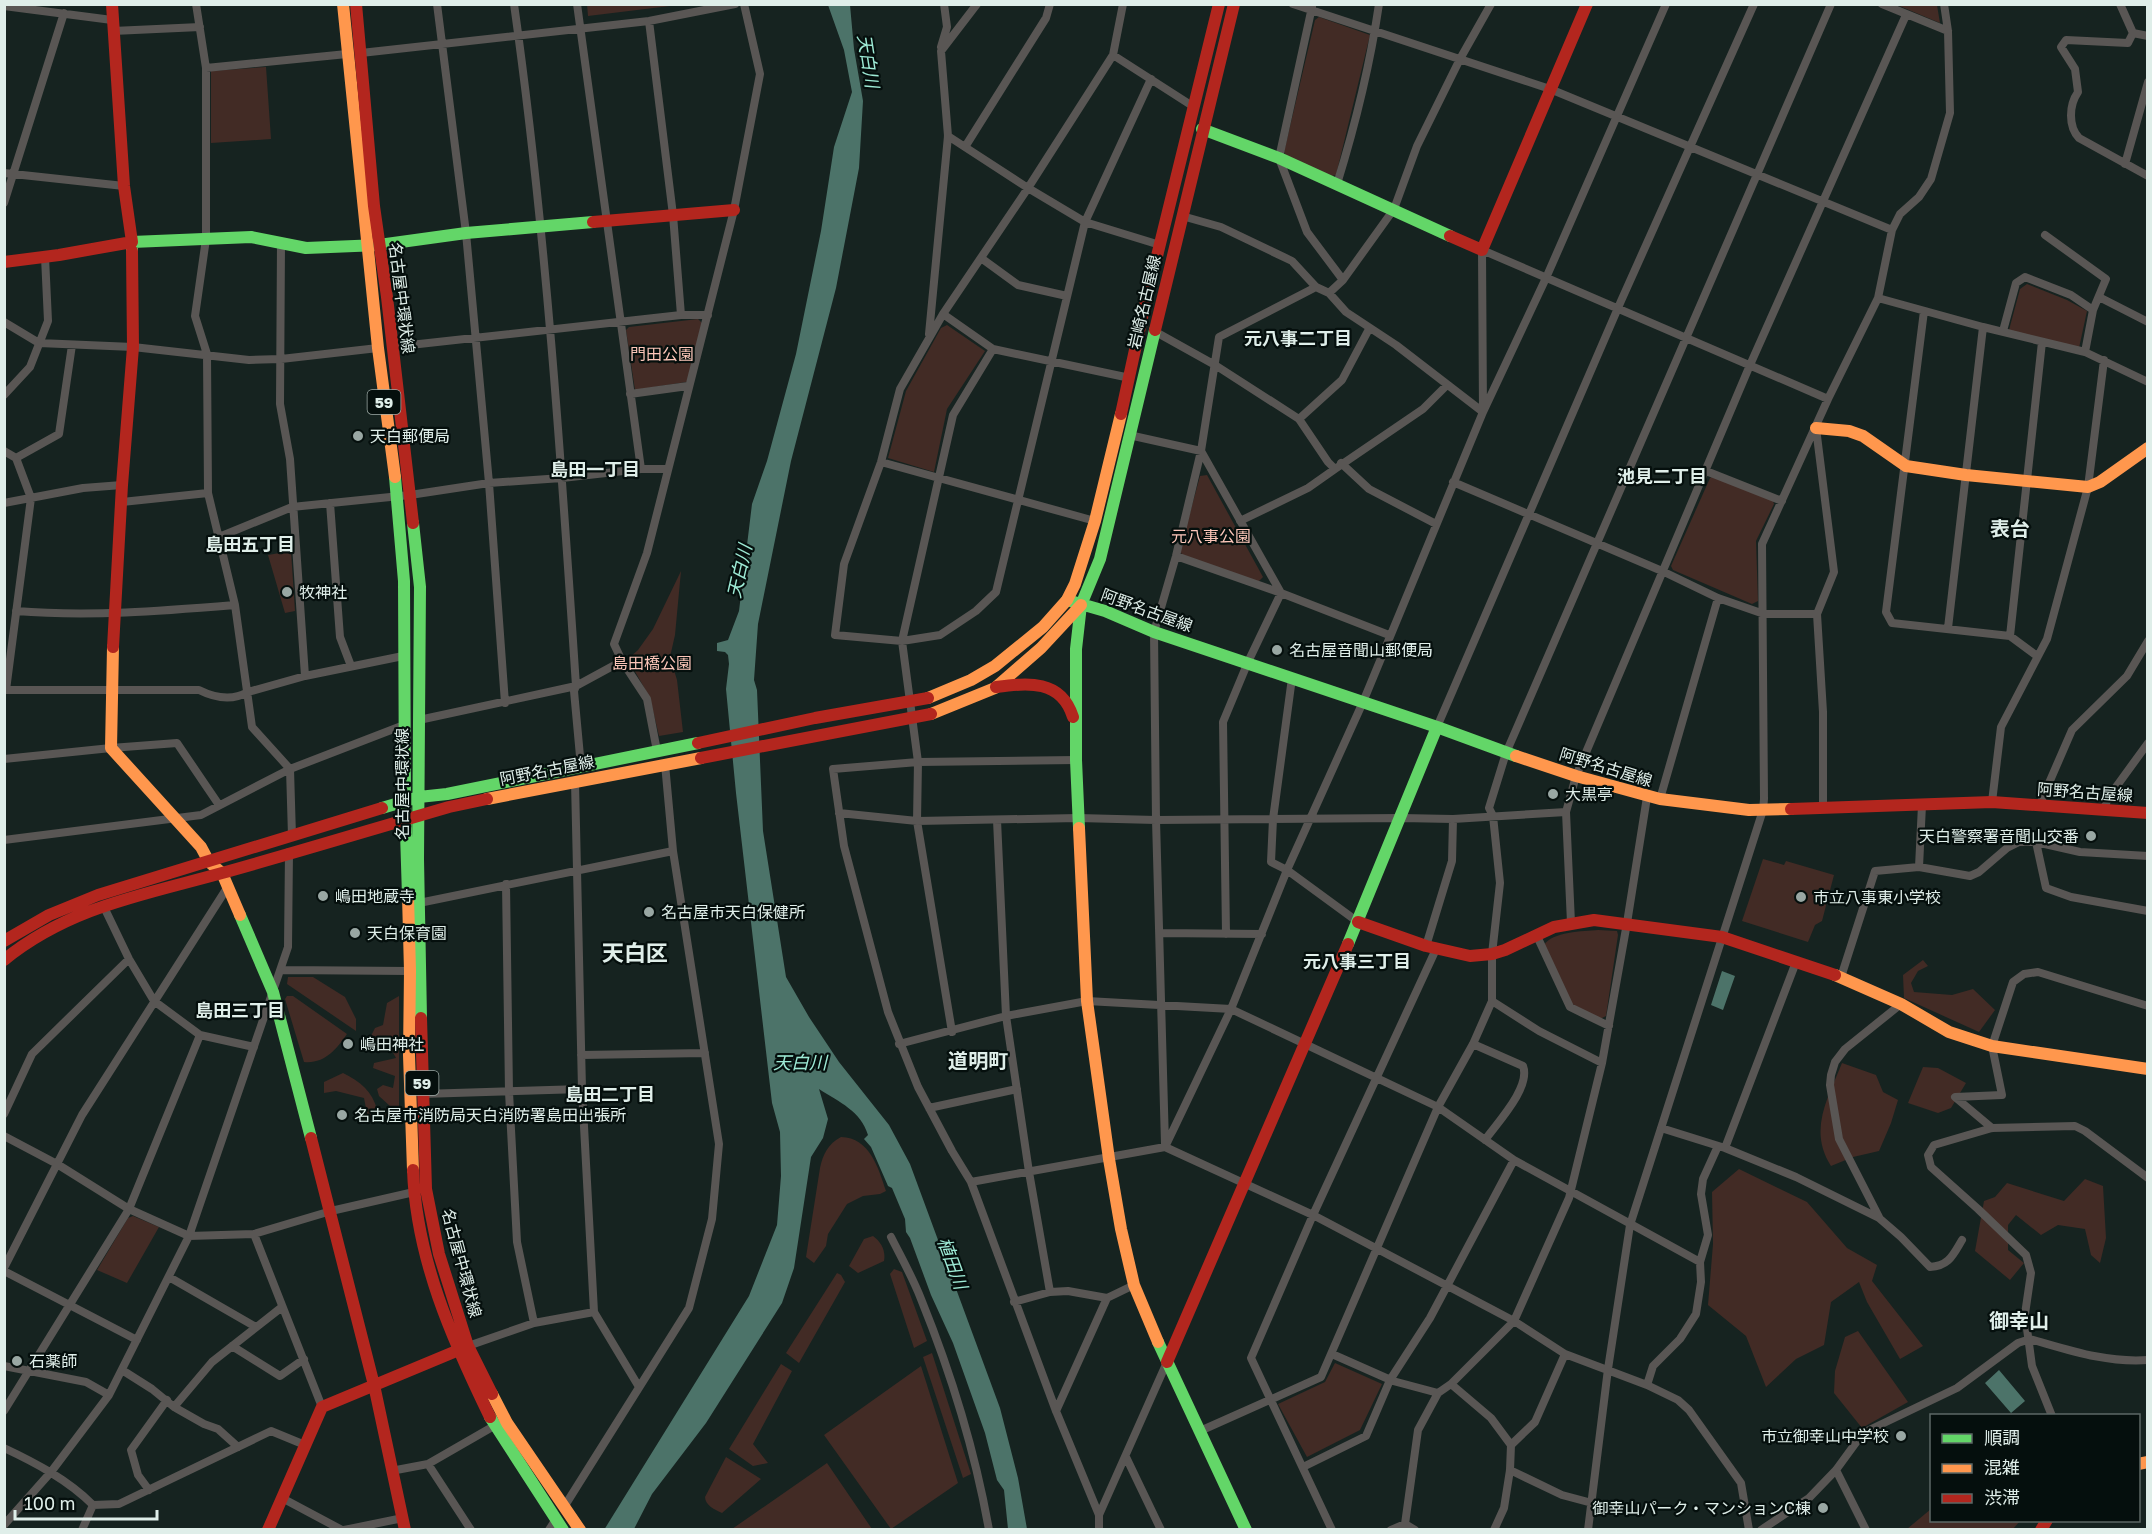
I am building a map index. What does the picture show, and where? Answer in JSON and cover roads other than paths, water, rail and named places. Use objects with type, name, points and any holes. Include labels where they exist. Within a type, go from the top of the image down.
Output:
[{"type":"main road","points":[[112,4],[123,186],[132,242],[132,347],[111,689],[111,748],[176,818],[201,847],[210,862],[222,873],[273,992],[374,1385],[404,1524]]},
{"type":"main road","name":"名古屋中環状線","points":[[343,4],[347,54],[373,246],[392,347],[404,495],[405,801],[410,972],[409,1055],[414,1192],[431,1276],[494,1426],[556,1526]]},
{"type":"main road","name":"名古屋中環状線","points":[[356,4],[370,169],[378,348],[420,587],[419,903],[426,1189],[439,1254],[463,1348],[507,1423],[580,1530]]},
{"type":"main road","name":"岩崎名古屋線","points":[[1067,600],[1075,584],[1095,521],[1130,378],[1143,313],[1219,4]]},
{"type":"main road","name":"岩崎名古屋線","points":[[1081,604],[1100,559],[1234,4]]},
{"type":"main road","points":[[1202,129],[1279,158],[1482,250],[1587,4]]},
{"type":"main road","points":[[4,262],[132,242],[250,237],[306,248],[373,246],[466,233],[734,210]]},
{"type":"main road","points":[[1816,428],[1850,431],[1863,436],[1906,466],[1966,476],[2088,487],[2100,482],[2148,448]]},
{"type":"main road","points":[[1067,600],[1076,650]]},
{"type":"main road","name":"阿野名古屋線","points":[[6,939],[50,915],[98,895],[419,797],[447,794],[815,718],[928,698],[971,680],[995,666],[1043,627],[1067,600],[1105,611],[1154,632],[1248,662],[1506,753],[1647,797],[1749,810],[1992,802],[2147,813]]},
{"type":"main road","points":[[1081,604],[1076,650],[1076,760],[1087,1000],[1121,1229],[1134,1285],[1167,1362],[1246,1530]]},
{"type":"main road","name":"阿野名古屋線","points":[[4,960],[20,946],[51,928],[103,905],[222,873],[419,814],[665,764],[931,714],[995,688],[1041,648],[1081,604]]},
{"type":"main road","points":[[995,688],[1027,683],[1050,688],[1071,706],[1076,736]]},
{"type":"main road","points":[[1167,1362],[1358,922],[1437,727]]},
{"type":"main road","points":[[1358,922],[1470,956],[1505,951],[1536,934],[1572,923],[1593,920],[1722,937],[1841,977],[1901,1004],[1949,1032],[1992,1046],[2148,1069]]},
{"type":"main road","points":[[268,1530],[322,1407],[463,1348]]},
{"type":"street","points":[[196,4],[206,68],[206,239],[195,316],[207,354],[208,493],[235,605],[252,727],[290,769],[292,836]]},
{"type":"street","points":[[436,4],[466,233],[489,483],[505,703]]},
{"type":"street","points":[[514,4],[541,226],[562,478],[576,686],[574,691],[581,767]]},
{"type":"street","points":[[577,4],[641,469]]},
{"type":"street","points":[[361,52],[519,37],[649,21],[735,4]]},
{"type":"street","points":[[657,751],[647,699],[621,661],[614,644],[647,553],[734,210],[760,74],[744,4]]},
{"type":"street","points":[[928,337],[948,136],[941,51],[947,27],[944,4]]},
{"type":"street","points":[[941,51],[977,4]]},
{"type":"street","points":[[965,147],[1046,18],[1050,4]]},
{"type":"street","points":[[1123,4],[1113,55],[1028,188],[928,337],[900,389],[881,462],[844,564],[835,635],[902,641],[940,635],[976,611],[996,592],[1085,222],[1151,79]]},
{"type":"street","points":[[1293,4],[1312,7],[1375,31],[1550,88],[1689,148],[1892,230]]},
{"type":"street","points":[[1337,184],[1348,150],[1379,4]]},
{"type":"street","points":[[1329,293],[1343,280],[1394,209],[1418,146],[1460,59],[1491,4]]},
{"type":"street","points":[[1165,1148],[1231,1009],[1287,870],[1363,702],[1483,412],[1546,278],[1666,4]]},
{"type":"street","points":[[1437,727],[1618,308],[1754,4]]},
{"type":"street","points":[[1200,1431],[1321,1377],[1438,1107],[1473,1044],[1492,1001],[1492,954],[1500,883],[1493,816],[1489,808],[1506,753],[1831,4]]},
{"type":"street","points":[[1882,4],[1948,31]]},
{"type":"street","points":[[1588,1530],[1608,1370],[1630,1225],[1763,810],[1762,544],[1828,399],[1878,298],[1892,230],[1900,214],[1919,197],[1931,179],[1950,113],[1948,31],[1944,4]]},
{"type":"street","points":[[2120,4],[2133,33]]},
{"type":"street","points":[[4,6],[64,13],[113,25],[200,27]]},
{"type":"street","points":[[1312,7],[1279,158],[1307,232],[1343,280]]},
{"type":"street","points":[[4,203],[9,173],[64,13]]},
{"type":"street","points":[[1572,923],[1566,812],[1576,776],[1750,365],[1906,15]]},
{"type":"street","points":[[649,21],[673,215],[681,315]]},
{"type":"street","points":[[2133,33],[2148,36]]},
{"type":"street","points":[[2133,33],[2128,43],[2066,40],[2061,47],[2075,69],[2078,92],[2072,101],[2073,131],[2079,138],[2148,176]]},
{"type":"street","points":[[206,68],[347,54]]},
{"type":"street","points":[[1113,55],[1194,107]]},
{"type":"street","points":[[2125,164],[2148,82]]},
{"type":"street","points":[[948,136],[1085,222],[1160,245]]},
{"type":"street","points":[[9,173],[123,186]]},
{"type":"street","points":[[1182,216],[1221,227],[1292,261],[1316,286],[1329,293],[1346,312],[1396,345],[1483,412]]},
{"type":"street","points":[[2045,235],[2106,279],[2093,310],[2085,352]]},
{"type":"street","points":[[281,243],[280,404],[290,459],[305,676]]},
{"type":"street","points":[[1483,412],[1482,250],[1828,399]]},
{"type":"street","points":[[4,395],[30,367],[48,321],[45,257]]},
{"type":"street","points":[[981,258],[1018,285],[1067,296]]},
{"type":"street","points":[[2003,332],[2016,283],[2025,277],[2071,295],[2093,310]]},
{"type":"street","points":[[1165,1148],[1156,820],[1154,632],[1176,556],[1201,451],[1219,337],[1316,286]]},
{"type":"street","points":[[2099,297],[2148,322]]},
{"type":"street","points":[[1878,298],[2085,352],[2148,382]]},
{"type":"street","points":[[1924,311],[1887,612],[1893,623],[2010,636],[2037,657]]},
{"type":"street","points":[[943,314],[993,349],[1130,378]]},
{"type":"street","points":[[392,347],[681,315],[708,315]]},
{"type":"street","points":[[4,322],[39,343],[132,347],[249,360],[281,359],[378,348]]},
{"type":"street","points":[[1948,628],[1983,327]]},
{"type":"street","points":[[1299,419],[1342,380],[1369,329]]},
{"type":"street","points":[[1154,331],[1215,365],[1299,419],[1338,466],[1369,489],[1436,524]]},
{"type":"street","points":[[2010,636],[2042,342]]},
{"type":"street","points":[[16,458],[59,434],[72,345]]},
{"type":"street","points":[[952,1032],[917,821],[918,762],[902,641],[952,415],[993,349]]},
{"type":"street","points":[[1992,802],[2001,727],[2048,639],[2088,487],[2104,360]]},
{"type":"street","points":[[1240,521],[1308,488],[1423,409],[1447,385]]},
{"type":"street","points":[[630,394],[688,386]]},
{"type":"street","points":[[1816,428],[1834,572],[1818,614],[1823,712],[1823,807]]},
{"type":"street","points":[[1129,435],[1201,451],[1281,593]]},
{"type":"street","points":[[4,451],[16,458],[31,498],[5,690],[199,690],[214,698],[241,696],[305,676],[403,656]]},
{"type":"street","points":[[881,462],[1095,521]]},
{"type":"street","points":[[219,537],[292,507],[489,483],[641,469],[668,470]]},
{"type":"street","points":[[1706,471],[1782,501]]},
{"type":"street","points":[[1453,482],[1662,571],[1718,598],[1764,614],[1818,614]]},
{"type":"street","points":[[4,503],[83,488],[122,485]]},
{"type":"street","points":[[122,501],[208,493]]},
{"type":"street","points":[[330,503],[340,637],[351,666]]},
{"type":"street","points":[[1176,556],[1281,593],[1389,635]]},
{"type":"street","points":[[1226,934],[1223,722],[1248,662],[1281,593]]},
{"type":"street","points":[[1660,799],[1718,598]]},
{"type":"street","points":[[16,611],[54,614],[116,613],[235,605]]},
{"type":"street","points":[[2039,806],[2072,730],[2127,676],[2148,641]]},
{"type":"street","points":[[418,720],[576,686],[621,661]]},
{"type":"street","points":[[1292,678],[1273,819],[1271,862],[1287,870],[1358,922]]},
{"type":"street","points":[[4,840],[201,815],[290,769],[404,725]]},
{"type":"street","points":[[4,759],[177,743],[219,805]]},
{"type":"street","points":[[2104,809],[2108,798],[2148,743]]},
{"type":"street","points":[[1076,760],[918,762],[833,769],[844,846],[888,1012],[899,1044],[929,1108],[971,1182],[1014,1302],[1099,1515],[1099,1530]]},
{"type":"street","points":[[564,1507],[689,1308],[712,1219],[718,1144],[673,851],[665,764]]},
{"type":"street","points":[[575,782],[582,1089],[594,1312],[639,1387]]},
{"type":"street","points":[[1415,1530],[1397,1527],[1418,1430],[1438,1393],[1514,1322],[1570,1191],[1602,1063],[1647,797]]},
{"type":"street","points":[[1919,867],[1922,805]]},
{"type":"street","points":[[839,813],[917,821],[1078,818],[1453,819],[1566,812]]},
{"type":"street","points":[[1332,1530],[1251,1358],[1313,1215],[1377,1077],[1431,946],[1452,861],[1453,819]]},
{"type":"street","points":[[997,820],[1006,1017],[1050,1292]]},
{"type":"street","points":[[1841,977],[1875,871],[1919,867],[1970,876],[1979,872],[2007,848],[2019,842],[2036,842],[2080,852],[2148,856]]},
{"type":"street","points":[[2036,842],[2046,888],[2071,897],[2148,910]]},
{"type":"street","points":[[419,903],[673,851]]},
{"type":"street","points":[[4,1525],[51,1472],[109,1395],[189,1236],[288,948],[289,852]]},
{"type":"street","points":[[506,884],[509,1092],[517,1242],[534,1323]]},
{"type":"street","points":[[137,1340],[4,1269],[82,1115],[227,888]]},
{"type":"street","points":[[103,905],[129,959],[154,1001],[200,1035],[254,1047]]},
{"type":"street","points":[[1160,933],[1262,934]]},
{"type":"street","points":[[1536,934],[1570,1006],[1609,1026]]},
{"type":"street","points":[[4,1114],[32,1054],[129,959]]},
{"type":"street","points":[[1647,1385],[1653,1366],[1680,1339],[1696,1314],[1701,1282],[1700,1262],[1708,1235],[1701,1194],[1703,1179],[1722,1147],[1796,962]]},
{"type":"street","points":[[281,970],[410,972]]},
{"type":"street","points":[[1992,1128],[1955,1097],[2002,1095],[1992,1046],[2013,982],[2024,974],[2038,972],[2148,1006]]},
{"type":"street","points":[[899,1044],[1006,1017],[1087,1000],[1231,1009],[1438,1107],[1514,1160],[1700,1262]]},
{"type":"street","points":[[1492,1001],[1539,1031],[1602,1063]]},
{"type":"street","points":[[1879,1218],[1839,1139],[1830,1085],[1831,1075],[1835,1062],[1845,1049],[1901,1004]]},
{"type":"street","points":[[4,1411],[129,1209],[200,1035]]},
{"type":"street","points":[[1473,1044],[1523,1066],[1526,1073],[1522,1087],[1485,1140]]},
{"type":"street","points":[[581,1055],[705,1053]]},
{"type":"street","points":[[422,1094],[582,1089]]},
{"type":"street","points":[[929,1108],[1017,1089]]},
{"type":"street","points":[[2051,1414],[2032,1366],[2025,1314],[2031,1273],[2026,1255],[1931,1167],[1928,1155],[1934,1145],[1992,1128],[2075,1126],[2148,1178]]},
{"type":"street","points":[[1661,1128],[1722,1147],[1796,1177],[1879,1218],[1930,1267],[1941,1266],[1949,1260],[1962,1240]]},
{"type":"street","points":[[4,1137],[57,1164],[129,1209],[189,1236],[254,1234],[331,1211],[414,1192]]},
{"type":"street","points":[[971,1182],[1165,1148],[1313,1215],[1514,1322],[1565,1354],[1647,1385],[1678,1400],[1689,1410],[1741,1483],[1749,1530]]},
{"type":"street","points":[[1304,1467],[1366,1436],[1390,1380],[1430,1317],[1514,1160]]},
{"type":"street","points":[[254,1234],[322,1407]]},
{"type":"street","points":[[891,1237],[921,1297],[956,1393],[981,1484],[989,1530]]},
{"type":"street","points":[[169,1277],[256,1328]]},
{"type":"street","points":[[1014,1302],[1050,1292],[1068,1291],[1107,1298],[1134,1285]]},
{"type":"street","points":[[1056,1411],[1107,1298]]},
{"type":"street","points":[[174,1407],[212,1362],[282,1307]]},
{"type":"street","points":[[463,1348],[534,1323],[594,1312]]},
{"type":"street","points":[[1761,1530],[1809,1498],[1836,1470],[1863,1433],[1957,1388],[2018,1342],[2030,1339],[2103,1359],[2127,1362],[2148,1360]]},
{"type":"street","points":[[232,1346],[280,1376],[304,1359]]},
{"type":"street","points":[[1332,1354],[1390,1380],[1438,1393]]},
{"type":"street","points":[[1511,1445],[1535,1422],[1565,1354]]},
{"type":"street","points":[[1099,1515],[1167,1362]]},
{"type":"street","points":[[4,1366],[86,1382],[109,1395]]},
{"type":"street","points":[[122,1370],[174,1407],[218,1429],[238,1447]]},
{"type":"street","points":[[1450,1384],[1491,1418],[1511,1445],[1504,1508],[1494,1530]]},
{"type":"street","points":[[148,1490],[138,1475],[131,1450],[167,1400]]},
{"type":"street","points":[[392,1471],[428,1464],[494,1426]]},
{"type":"street","points":[[4,1448],[51,1472],[78,1490],[93,1505],[119,1504],[271,1431],[305,1445]]},
{"type":"street","points":[[1126,1457],[1161,1530]]},
{"type":"street","points":[[428,1464],[471,1530]]},
{"type":"street","points":[[1510,1470],[1562,1495],[1592,1503]]},
{"type":"street","points":[[1836,1470],[1866,1530]]},
{"type":"street","points":[[282,1498],[343,1530],[404,1524]]},
{"type":"street","points":[[82,1530],[93,1505]]},
{"type":"water","name":"天白川","points":[[828,5],[850,5],[854,49],[863,101],[859,168],[836,288],[791,461],[758,624],[754,680],[757,690],[763,831],[786,977],[839,1062],[889,1125],[910,1164],[1000,1408],[1018,1478],[1027,1529],[1008,1529],[1004,1490],[997,1480],[985,1433],[953,1343],[906,1232],[905,1219],[892,1188],[888,1186],[871,1147],[864,1139],[868,1135],[865,1127],[855,1113],[819,1089],[828,1119],[823,1138],[811,1157],[794,1268],[782,1303],[706,1423],[652,1494],[634,1529],[604,1530],[749,1296],[777,1225],[781,1176],[780,1132],[772,1103],[736,793],[726,689],[728,655],[717,651],[717,643],[728,640],[739,611],[752,504],[767,461],[796,354],[821,231],[834,147],[852,92],[844,50]]},
{"type":"water","points":[[1722,971],[1735,976],[1723,1010],[1711,1005]]},
{"type":"water","points":[[1999,1370],[2025,1401],[2011,1413],[1985,1383]]},
{"type":"place","name":"天白郵便局","points":[[358,436]]},
{"type":"place","name":"牧神社","points":[[287,592]]},
{"type":"place","name":"名古屋音聞山郵便局","points":[[1277,650]]},
{"type":"place","name":"大黒亭","points":[[1553,794]]},
{"type":"place","name":"天白警察署音聞山交番","points":[[2091,836]]},
{"type":"place","name":"嶋田地蔵寺","points":[[323,896]]},
{"type":"place","name":"市立八事東小学校","points":[[1801,897]]},
{"type":"place","name":"名古屋市天白保健所","points":[[649,912]]},
{"type":"place","name":"天白保育園","points":[[355,933]]},
{"type":"place","name":"嶋田神社","points":[[348,1044]]},
{"type":"place","name":"名古屋市消防局天白消防署島田出張所","points":[[342,1115]]},
{"type":"place","name":"石薬師","points":[[17,1361]]},
{"type":"place","name":"市立御幸山中学校","points":[[1901,1436]]},
{"type":"place","name":"御幸山パーク・マンションC棟","points":[[1823,1508]]},
{"type":"district","name":"元八事二丁目","points":[[1298,338]]},
{"type":"district","name":"島田一丁目","points":[[595,469]]},
{"type":"district","name":"池見二丁目","points":[[1662,476]]},
{"type":"district","name":"表台","points":[[2010,528]]},
{"type":"district","name":"島田五丁目","points":[[250,544]]},
{"type":"district","name":"天白区","points":[[635,952]]},
{"type":"district","name":"元八事三丁目","points":[[1357,961]]},
{"type":"district","name":"島田三丁目","points":[[240,1010]]},
{"type":"district","name":"道明町","points":[[978,1060]]},
{"type":"district","name":"島田二丁目","points":[[610,1094]]},
{"type":"district","name":"御幸山","points":[[2019,1320]]},
{"type":"park label","name":"門田公園","points":[[662,354]]},
{"type":"park label","name":"元八事公園","points":[[1211,536]]},
{"type":"park label","name":"島田橋公園","points":[[652,663]]},
{"type":"water label","name":"植田川","points":[[953,1263]]}]
